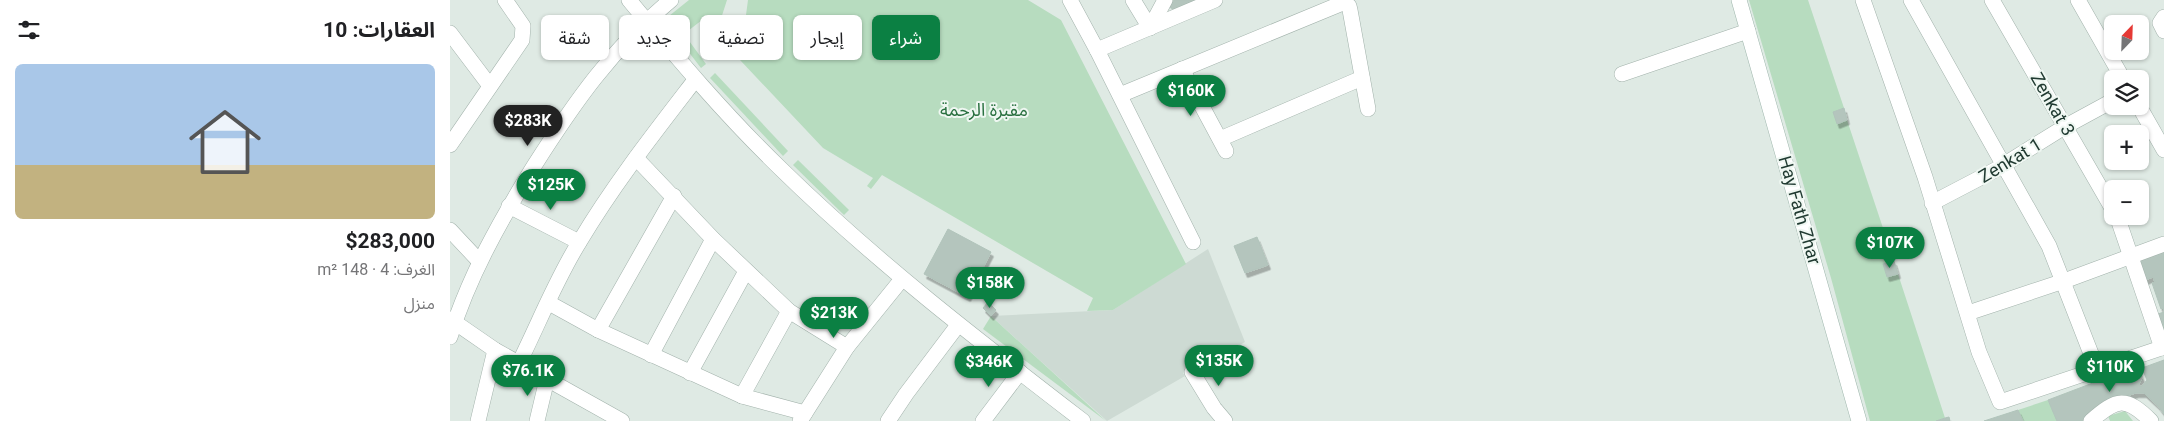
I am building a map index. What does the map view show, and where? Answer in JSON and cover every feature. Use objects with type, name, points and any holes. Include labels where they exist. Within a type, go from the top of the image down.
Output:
[{"type":"street","points":[[451,141],[519,46],[524,35],[522,26],[505,0]]},
{"type":"street","points":[[629,0],[642,15]]},
{"type":"street","points":[[652,15],[671,0]]},
{"type":"street","points":[[1070,0],[1120,95],[1193,242]]},
{"type":"street","points":[[1133,0],[1150,28]]},
{"type":"street","points":[[1150,28],[1165,0]]},
{"type":"street","points":[[1097,50],[1215,0]]},
{"type":"street","name":"Hay Fath Zhar","points":[[1739,0],[1859,421]]},
{"type":"street","points":[[1863,0],[1980,352],[2000,402],[2163,347],[2120,225]]},
{"type":"street","points":[[1911,0],[2039,226],[2064,281],[2097,369]]},
{"type":"street","name":"Zenkat 3","points":[[1992,0],[2104,194]]},
{"type":"street","points":[[2078,0],[2118,70]]},
{"type":"street","points":[[1120,95],[1343,1],[1350,10],[1368,109]]},
{"type":"street","points":[[2164,16],[2160,23],[2164,31]]},
{"type":"street","points":[[1622,74],[1748,31]]},
{"type":"street","points":[[450,33],[490,86]]},
{"type":"street","points":[[619,51],[578,98],[509,206],[479,261],[451,326],[547,379],[599,415],[622,421]]},
{"type":"street","points":[[679,60],[695,80],[780,169],[902,279],[958,325],[1083,421]]},
{"type":"street","points":[[1182,69],[1223,145],[1362,78]]},
{"type":"street","points":[[519,363],[579,242],[636,158],[695,80]]},
{"type":"street","name":"Zenkat 1","points":[[1932,203],[2004,165],[2104,105]]},
{"type":"street","points":[[2146,115],[2160,132],[2164,150]]},
{"type":"street","points":[[636,158],[674,196],[713,240],[789,311],[846,347]]},
{"type":"street","points":[[598,330],[674,196]]},
{"type":"street","points":[[509,206],[579,242]]},
{"type":"street","points":[[450,230],[479,261]]},
{"type":"street","points":[[651,355],[713,240]]},
{"type":"street","points":[[1968,313],[2064,281],[2164,244]]},
{"type":"street","points":[[690,373],[746,271]]},
{"type":"street","points":[[549,303],[598,330],[690,373],[742,396],[802,417],[846,347],[902,279]]},
{"type":"street","points":[[742,396],[789,311]]},
{"type":"street","points":[[888,421],[958,325]]},
{"type":"street","points":[[478,421],[495,350]]},
{"type":"street","points":[[983,421],[1020,372]]},
{"type":"street","points":[[1192,372],[1214,408],[1225,421]]},
{"type":"street","points":[[537,421],[547,379]]},
{"type":"street","points":[[2092,421],[2105,409],[2126,403],[2137,407],[2151,421]]},
{"type":"shaded area","points":[[1208,249],[1245,342],[1200,368],[1198,364],[1183,373],[1185,376],[1107,421],[991,316],[1113,310]]},
{"type":"green space","points":[[689,0],[727,0],[722,15],[700,15],[700,22],[690,29],[690,15],[670,15]]},
{"type":"green space","name":"مقبرة الرحمة","points":[[748,0],[1028,0],[1061,20],[1186,264],[1113,310],[1087,311],[1093,298],[882,175],[871,189],[867,186],[873,178],[823,148],[740,60],[783,60],[783,15],[746,15]]},
{"type":"green space","points":[[1749,0],[1808,0],[1844,108],[1834,112],[1837,123],[1847,120],[1894,261],[1887,277],[1898,274],[1945,418],[1936,421],[1870,421],[1831,278]]},
{"type":"green space","points":[[690,42],[700,56],[700,60],[703,60],[706,64],[701,68],[690,54]]},
{"type":"green space","points":[[715,73],[788,151],[783,156],[710,78]]},
{"type":"green space","points":[[798,160],[849,210],[844,215],[793,165]]},
{"type":"green space","points":[[991,316],[1106,421],[983,329]]},
{"type":"green space","points":[[2048,400],[2057,421],[2023,421],[2018,410]]},
{"type":"green space","points":[[2125,411],[2133,421],[2110,421],[2108,416]]},
{"type":"building","points":[[1174,0],[1195,0],[1175,10],[1169,7]]},
{"type":"building","points":[[1844,108],[1847,120],[1837,124],[1833,112]]},
{"type":"building","points":[[948,229],[991,252],[972,289],[964,285],[960,293],[924,274]]},
{"type":"building","points":[[1257,237],[1268,265],[1245,273],[1234,246]]},
{"type":"building","points":[[2164,251],[2164,311],[2163,308],[2161,309],[2152,283],[2155,282],[2153,277],[2145,280],[2138,260]]},
{"type":"building","points":[[1894,261],[1898,274],[1887,277],[1883,264]]},
{"type":"building","points":[[964,285],[972,289],[968,297],[960,293]]},
{"type":"building","points":[[988,302],[996,310],[991,316],[983,308]]},
{"type":"building","points":[[2164,312],[2164,335],[2158,314]]},
{"type":"building","points":[[2164,360],[2164,414],[2144,393],[2136,393],[2108,402],[2084,421],[2057,421],[2048,400],[2127,370],[2128,373],[2138,369],[2142,378],[2139,384],[2141,387],[2147,380],[2142,368]]},
{"type":"building","points":[[2018,410],[2023,421],[1984,421]]},
{"type":"building","points":[[1949,417],[1950,421],[1936,421],[1945,418]]}]
